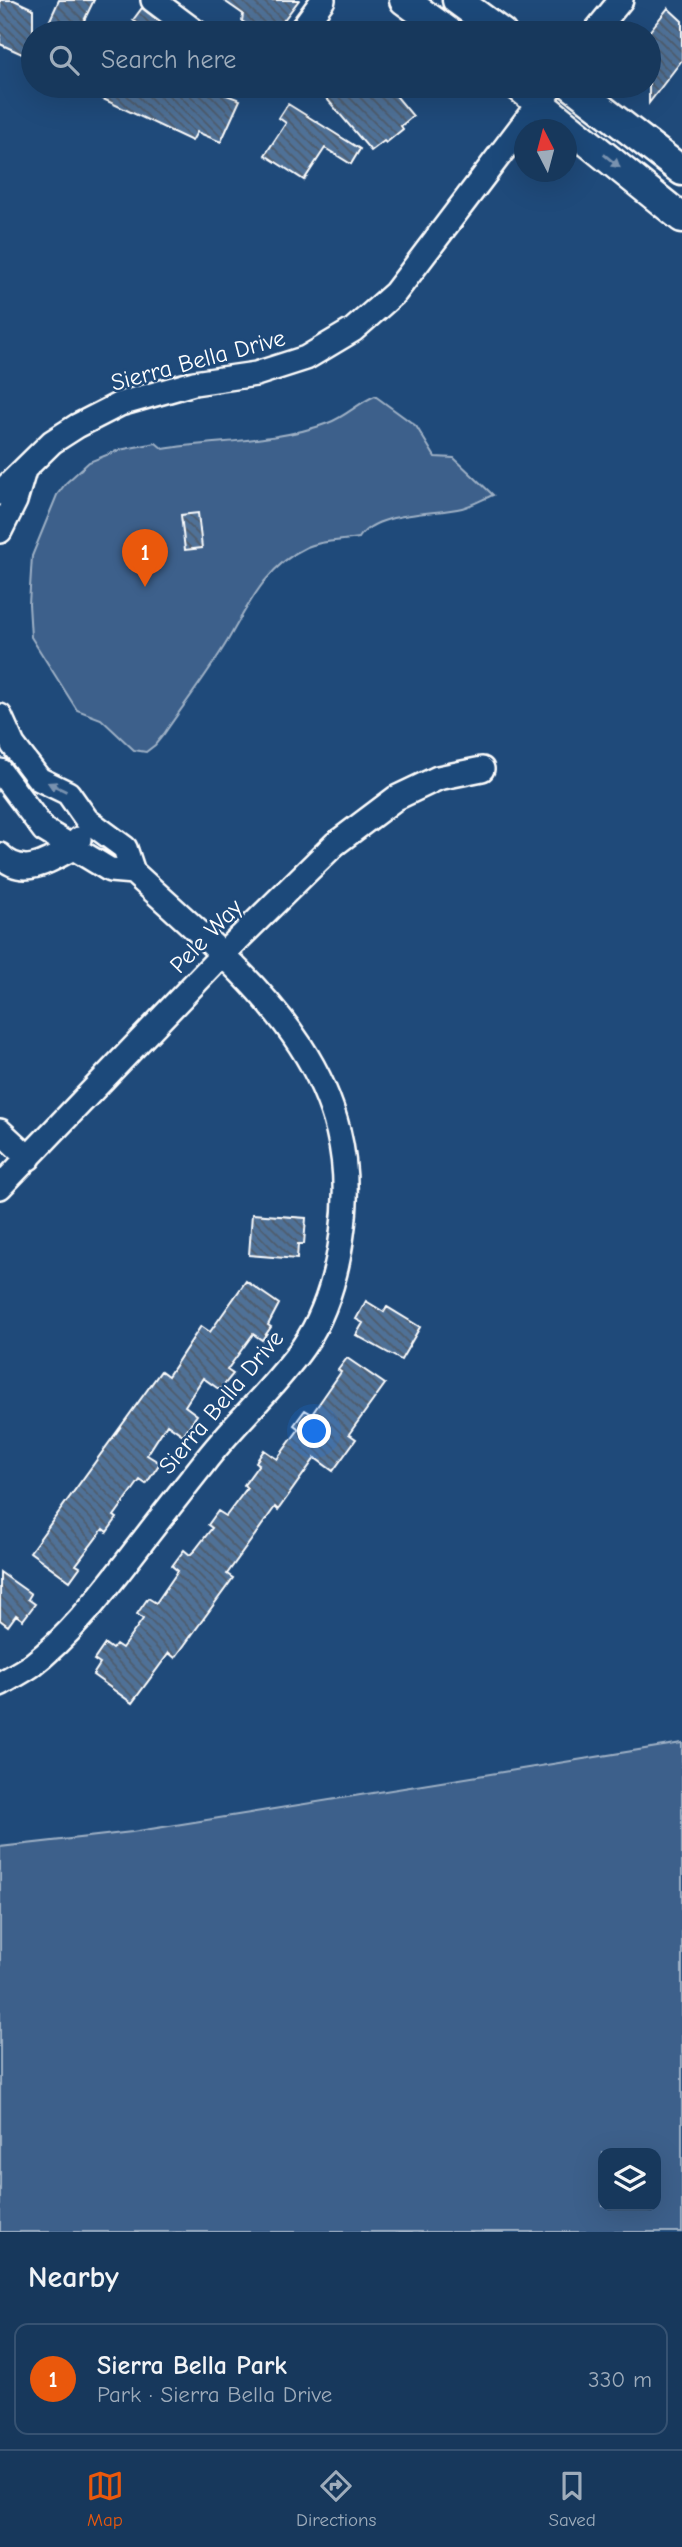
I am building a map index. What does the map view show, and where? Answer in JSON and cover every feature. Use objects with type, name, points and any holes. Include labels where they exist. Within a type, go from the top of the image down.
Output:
[{"type":"main road","points":[[404,0],[433,21]]},
{"type":"main road","points":[[457,0],[486,21]]},
{"type":"main road","points":[[544,98],[679,215]]},
{"type":"main road","points":[[588,98],[682,171]]},
{"type":"street","points":[[153,0],[181,21]]},
{"type":"street","points":[[308,21],[323,0]]},
{"type":"street","points":[[604,21],[621,0]]},
{"type":"street","name":"Sierra Bella Drive","points":[[0,493],[52,442],[120,404],[194,383],[256,374],[306,358],[354,330],[395,293],[533,98]]},
{"type":"street","name":"Sierra Bella Drive","points":[[0,531],[15,501],[26,468]]},
{"type":"street","name":"Sierra Bella Drive","points":[[0,716],[13,745],[39,779],[68,793],[87,820],[125,848],[133,872],[273,1006],[301,1043],[324,1086],[342,1148],[346,1206],[339,1259],[326,1305],[304,1346],[266,1394],[215,1448],[84,1616],[32,1664],[0,1684]]},
{"type":"street","name":"Pele Way","points":[[0,1187],[222,955],[335,844],[396,797],[439,778],[482,769]]},
{"type":"street","name":"Sierra Bella Drive","points":[[0,771],[44,830],[110,870],[133,872]]},
{"type":"street","points":[[0,855],[9,865],[32,868],[75,847],[87,820]]},
{"type":"street","points":[[0,1131],[29,1158]]},
{"type":"shaded area","points":[[375,396],[416,426],[435,457],[454,458],[493,495],[462,508],[392,518],[367,529],[359,538],[319,543],[307,547],[280,564],[251,600],[221,652],[164,734],[146,752],[134,750],[101,719],[77,710],[31,637],[29,604],[32,556],[57,495],[66,483],[89,462],[119,450],[156,443],[163,449],[287,434],[334,420]]},
{"type":"shaded area","points":[[682,1743],[682,2232],[0,2232],[0,1847],[132,1832]]},
{"type":"building","points":[[0,0],[14,0],[33,9],[33,21],[21,21],[21,54],[0,44]]},
{"type":"building","points":[[59,0],[94,0],[84,21],[49,21]]},
{"type":"building","points":[[223,0],[299,0],[283,21],[242,21],[243,14]]},
{"type":"building","points":[[142,8],[159,21],[134,21]]},
{"type":"building","points":[[668,8],[682,21],[682,60],[661,87],[661,21],[658,21]]},
{"type":"building","points":[[326,98],[398,98],[413,116],[401,126],[403,129],[371,151]]},
{"type":"building","points":[[103,99],[240,100],[221,142],[197,132],[192,141]]},
{"type":"building","points":[[288,104],[360,149],[351,164],[325,148],[304,180],[265,155],[286,123],[279,118]]},
{"type":"building","points":[[198,513],[202,548],[185,550],[181,515]]},
{"type":"building","points":[[252,1214],[306,1218],[304,1244],[298,1244],[297,1259],[249,1255]]},
{"type":"building","points":[[246,1281],[279,1304],[268,1325],[271,1327],[262,1340],[253,1334],[227,1370],[233,1374],[220,1390],[203,1378],[185,1406],[197,1415],[183,1435],[167,1424],[147,1455],[160,1463],[146,1484],[140,1480],[114,1516],[117,1518],[107,1532],[103,1529],[76,1565],[80,1567],[70,1581],[30,1552],[161,1371],[168,1376],[201,1326],[210,1332]]},
{"type":"building","points":[[366,1301],[384,1312],[387,1307],[420,1327],[401,1360],[356,1335],[363,1323],[356,1319]]},
{"type":"building","points":[[347,1358],[385,1384],[349,1434],[356,1439],[333,1471],[315,1458],[278,1510],[275,1507],[227,1574],[233,1578],[175,1658],[169,1653],[132,1703],[93,1675],[100,1664],[94,1660],[105,1644],[112,1649],[116,1644],[122,1648],[143,1619],[137,1614],[148,1598],[156,1603],[178,1571],[172,1566],[184,1550],[190,1555],[195,1550],[212,1528],[208,1525],[218,1511],[226,1516],[247,1488],[244,1485],[259,1464],[256,1462],[264,1450],[277,1459],[299,1429],[294,1425],[305,1410],[312,1414],[341,1372],[338,1370]]},
{"type":"building","points":[[0,1572],[31,1594],[28,1599],[35,1604],[23,1620],[16,1615],[8,1626],[0,1620]]},
{"type":"place","name":"Sierra Bella Park","points":[[145,587]]}]
